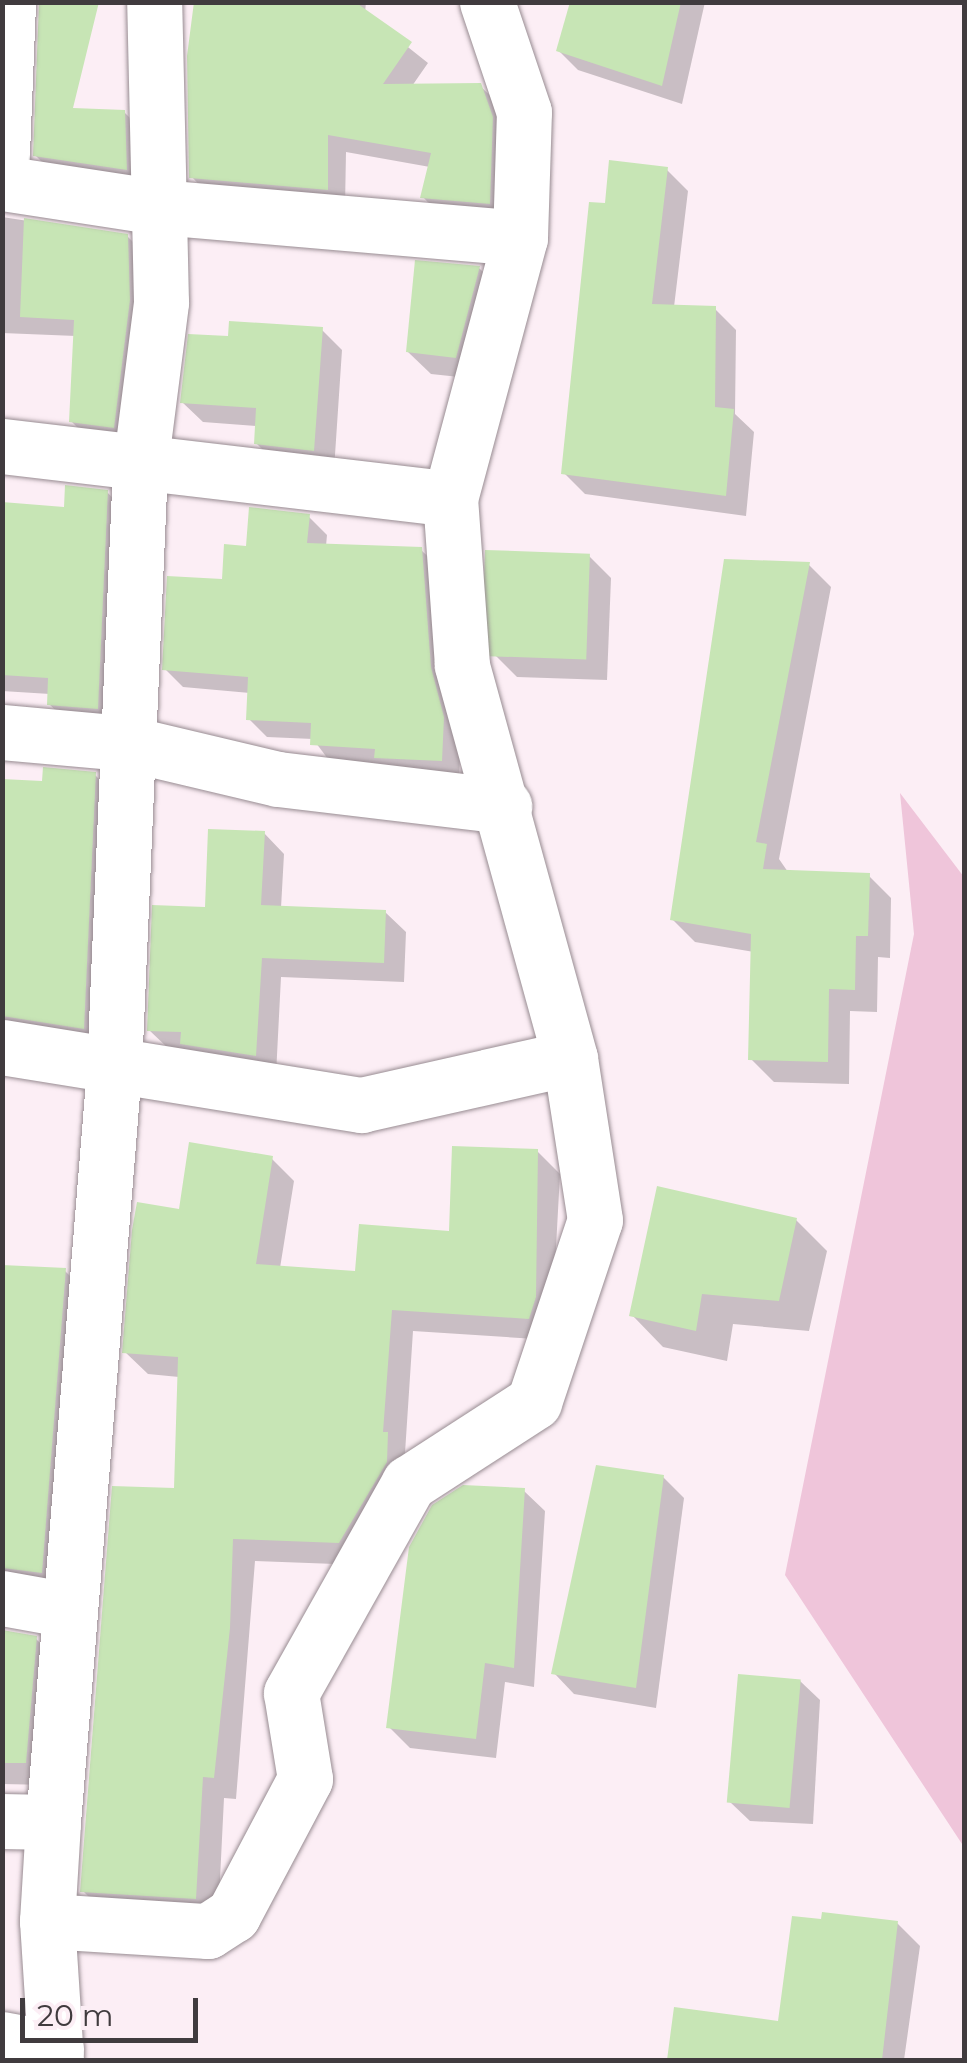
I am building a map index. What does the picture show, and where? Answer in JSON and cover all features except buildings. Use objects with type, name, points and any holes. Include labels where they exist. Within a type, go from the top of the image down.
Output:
[{"type":"street","points":[[2,153],[8,2]]},
{"type":"street","points":[[2,2039],[56,2055],[48,1921],[28,1822],[69,1610],[114,1069],[140,467],[161,302],[154,2]]},
{"type":"street","points":[[48,1921],[208,1930],[234,1915],[305,1779],[291,1693],[409,1482],[534,1402],[595,1220],[570,1058],[462,664],[450,499],[520,238],[524,112],[487,2]]},
{"type":"street","points":[[2,183],[159,207],[520,238]]},
{"type":"street","points":[[2,446],[140,467],[450,499]]},
{"type":"street","points":[[2,732],[126,743],[278,779],[504,806]]},
{"type":"street","points":[[2,1047],[114,1069],[361,1104],[570,1058]]},
{"type":"street","points":[[2,1598],[69,1610]]},
{"type":"shaded area","points":[[900,793],[964,877],[964,1847],[785,1575],[914,934]]}]
